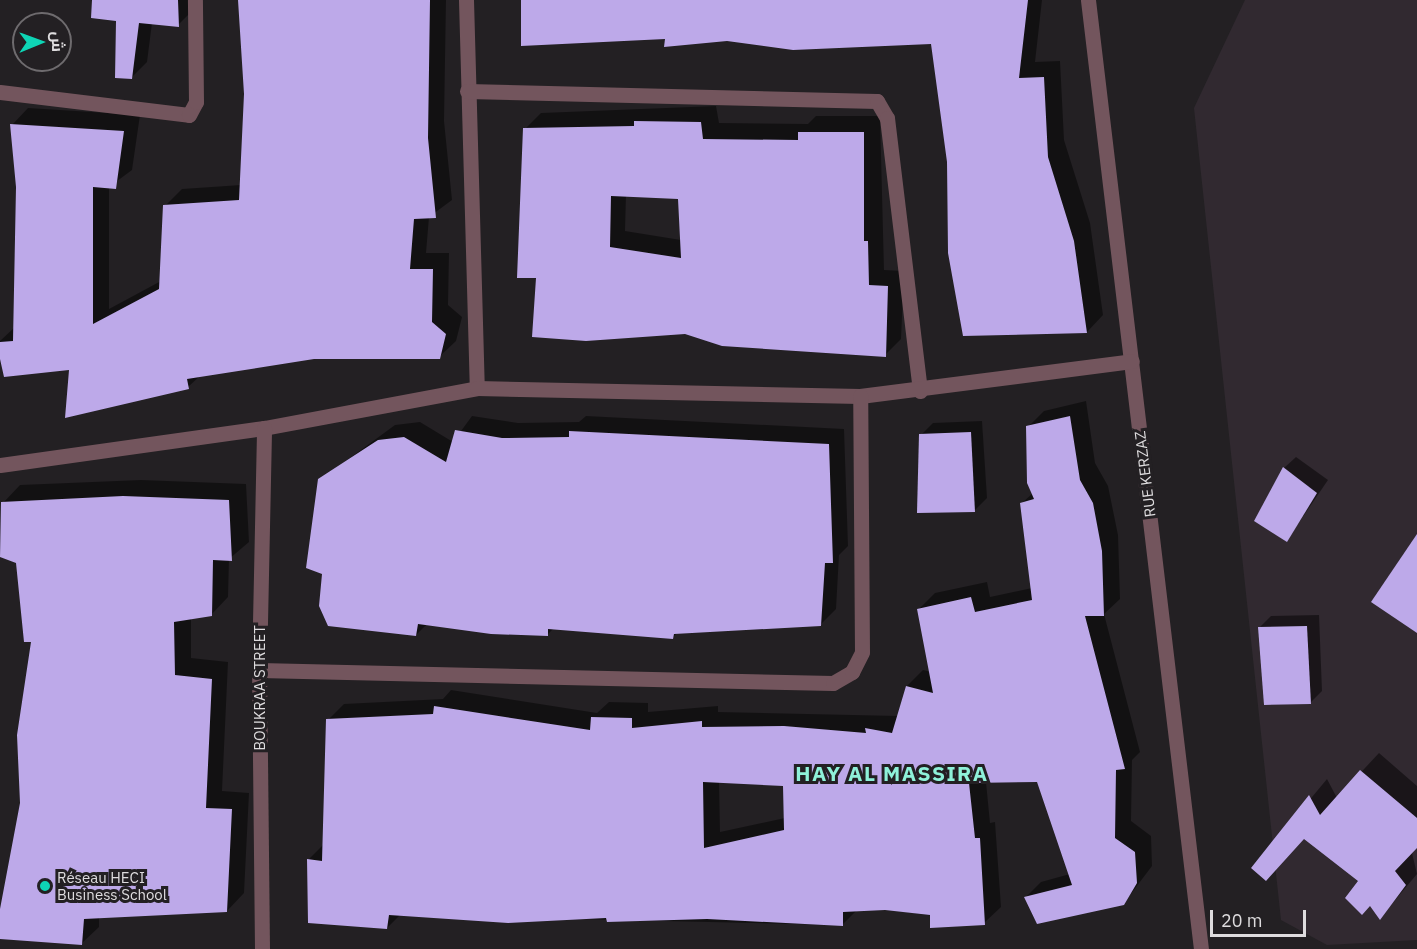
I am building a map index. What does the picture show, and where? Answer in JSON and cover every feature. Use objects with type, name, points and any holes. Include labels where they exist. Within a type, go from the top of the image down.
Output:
[{"type":"street","points":[[0,92],[189,115],[196,102],[195,0]]},
{"type":"street","points":[[466,0],[477,388]]},
{"type":"street","name":"RUE KERZAZ","points":[[1088,0],[1201,949]]},
{"type":"street","points":[[467,92],[877,100],[887,118],[920,391]]},
{"type":"street","points":[[0,465],[264,428],[477,388],[860,396],[920,391],[1132,361]]},
{"type":"street","points":[[259,670],[833,683],[852,672],[862,652],[860,396]]},
{"type":"street","name":"BOUKRAA STREET","points":[[262,949],[259,670],[264,428]]},
{"type":"shaded area","points":[[1245,0],[1417,0],[1417,940],[1327,945],[1281,920],[1194,108]]},
{"type":"building","points":[[92,0],[178,0],[179,27],[139,23],[132,79],[115,78],[116,21],[91,18]]},
{"type":"building","points":[[238,0],[430,0],[428,138],[436,218],[414,219],[410,269],[433,269],[432,322],[446,334],[440,359],[314,359],[187,379],[189,389],[65,418],[69,370],[4,377],[0,359],[0,342],[13,341],[16,187],[10,124],[124,131],[116,189],[93,187],[93,324],[159,289],[163,205],[239,200],[244,94]]},
{"type":"building","points":[[521,0],[1028,0],[1019,78],[1044,77],[1048,157],[1074,241],[1087,333],[963,336],[948,253],[947,162],[931,44],[793,50],[727,41],[664,47],[665,39],[521,46]]},
{"type":"building","points":[[634,121],[701,122],[703,139],[798,140],[798,132],[864,132],[864,241],[868,241],[869,285],[888,286],[886,357],[722,346],[685,334],[586,341],[532,337],[536,278],[517,278],[523,128],[634,126]],"holes":[[[611,196],[678,199],[681,258],[610,247]]]},
{"type":"building","points":[[1070,416],[1080,480],[1093,503],[1102,551],[1104,616],[1085,616],[1125,769],[1116,770],[1115,838],[1135,852],[1137,883],[1124,905],[1037,924],[1024,897],[1072,885],[1037,782],[969,783],[975,838],[980,838],[985,925],[930,928],[930,915],[885,910],[843,912],[843,926],[707,919],[607,922],[606,918],[508,923],[389,915],[387,929],[308,923],[307,859],[322,861],[326,719],[433,714],[434,706],[590,730],[591,717],[632,718],[632,728],[702,721],[702,727],[784,726],[866,733],[865,728],[892,733],[906,686],[933,693],[917,609],[971,597],[975,612],[1032,600],[1020,503],[1034,499],[1027,483],[1026,426]],"holes":[[[703,782],[783,786],[784,830],[704,848]]]},
{"type":"building","points":[[455,430],[502,438],[569,437],[569,431],[829,444],[833,563],[825,563],[821,626],[674,634],[673,639],[548,629],[548,636],[491,634],[418,624],[416,636],[328,626],[319,606],[322,574],[306,568],[318,479],[378,440],[404,437],[446,462]]},
{"type":"building","points":[[971,432],[975,512],[917,513],[919,434]]},
{"type":"building","points":[[1283,467],[1317,493],[1287,542],[1254,521]]},
{"type":"building","points":[[123,496],[229,500],[232,561],[213,560],[212,616],[174,622],[175,675],[212,679],[206,808],[232,809],[227,912],[84,919],[82,945],[0,939],[0,909],[20,803],[17,735],[31,642],[24,642],[16,563],[0,557],[1,502]]},
{"type":"building","points":[[1417,534],[1417,633],[1371,602]]},
{"type":"building","points":[[1307,626],[1311,704],[1264,705],[1258,627]]},
{"type":"building","points":[[1360,770],[1417,818],[1417,848],[1395,871],[1406,885],[1380,920],[1370,906],[1362,915],[1345,898],[1358,881],[1304,839],[1266,881],[1251,868],[1309,795],[1320,815]]},
{"type":"place","name":"Réseau HECI Business School","points":[[45,886]]},
{"type":"district","name":"HAY AL MASSIRA","points":[[892,773]]}]
